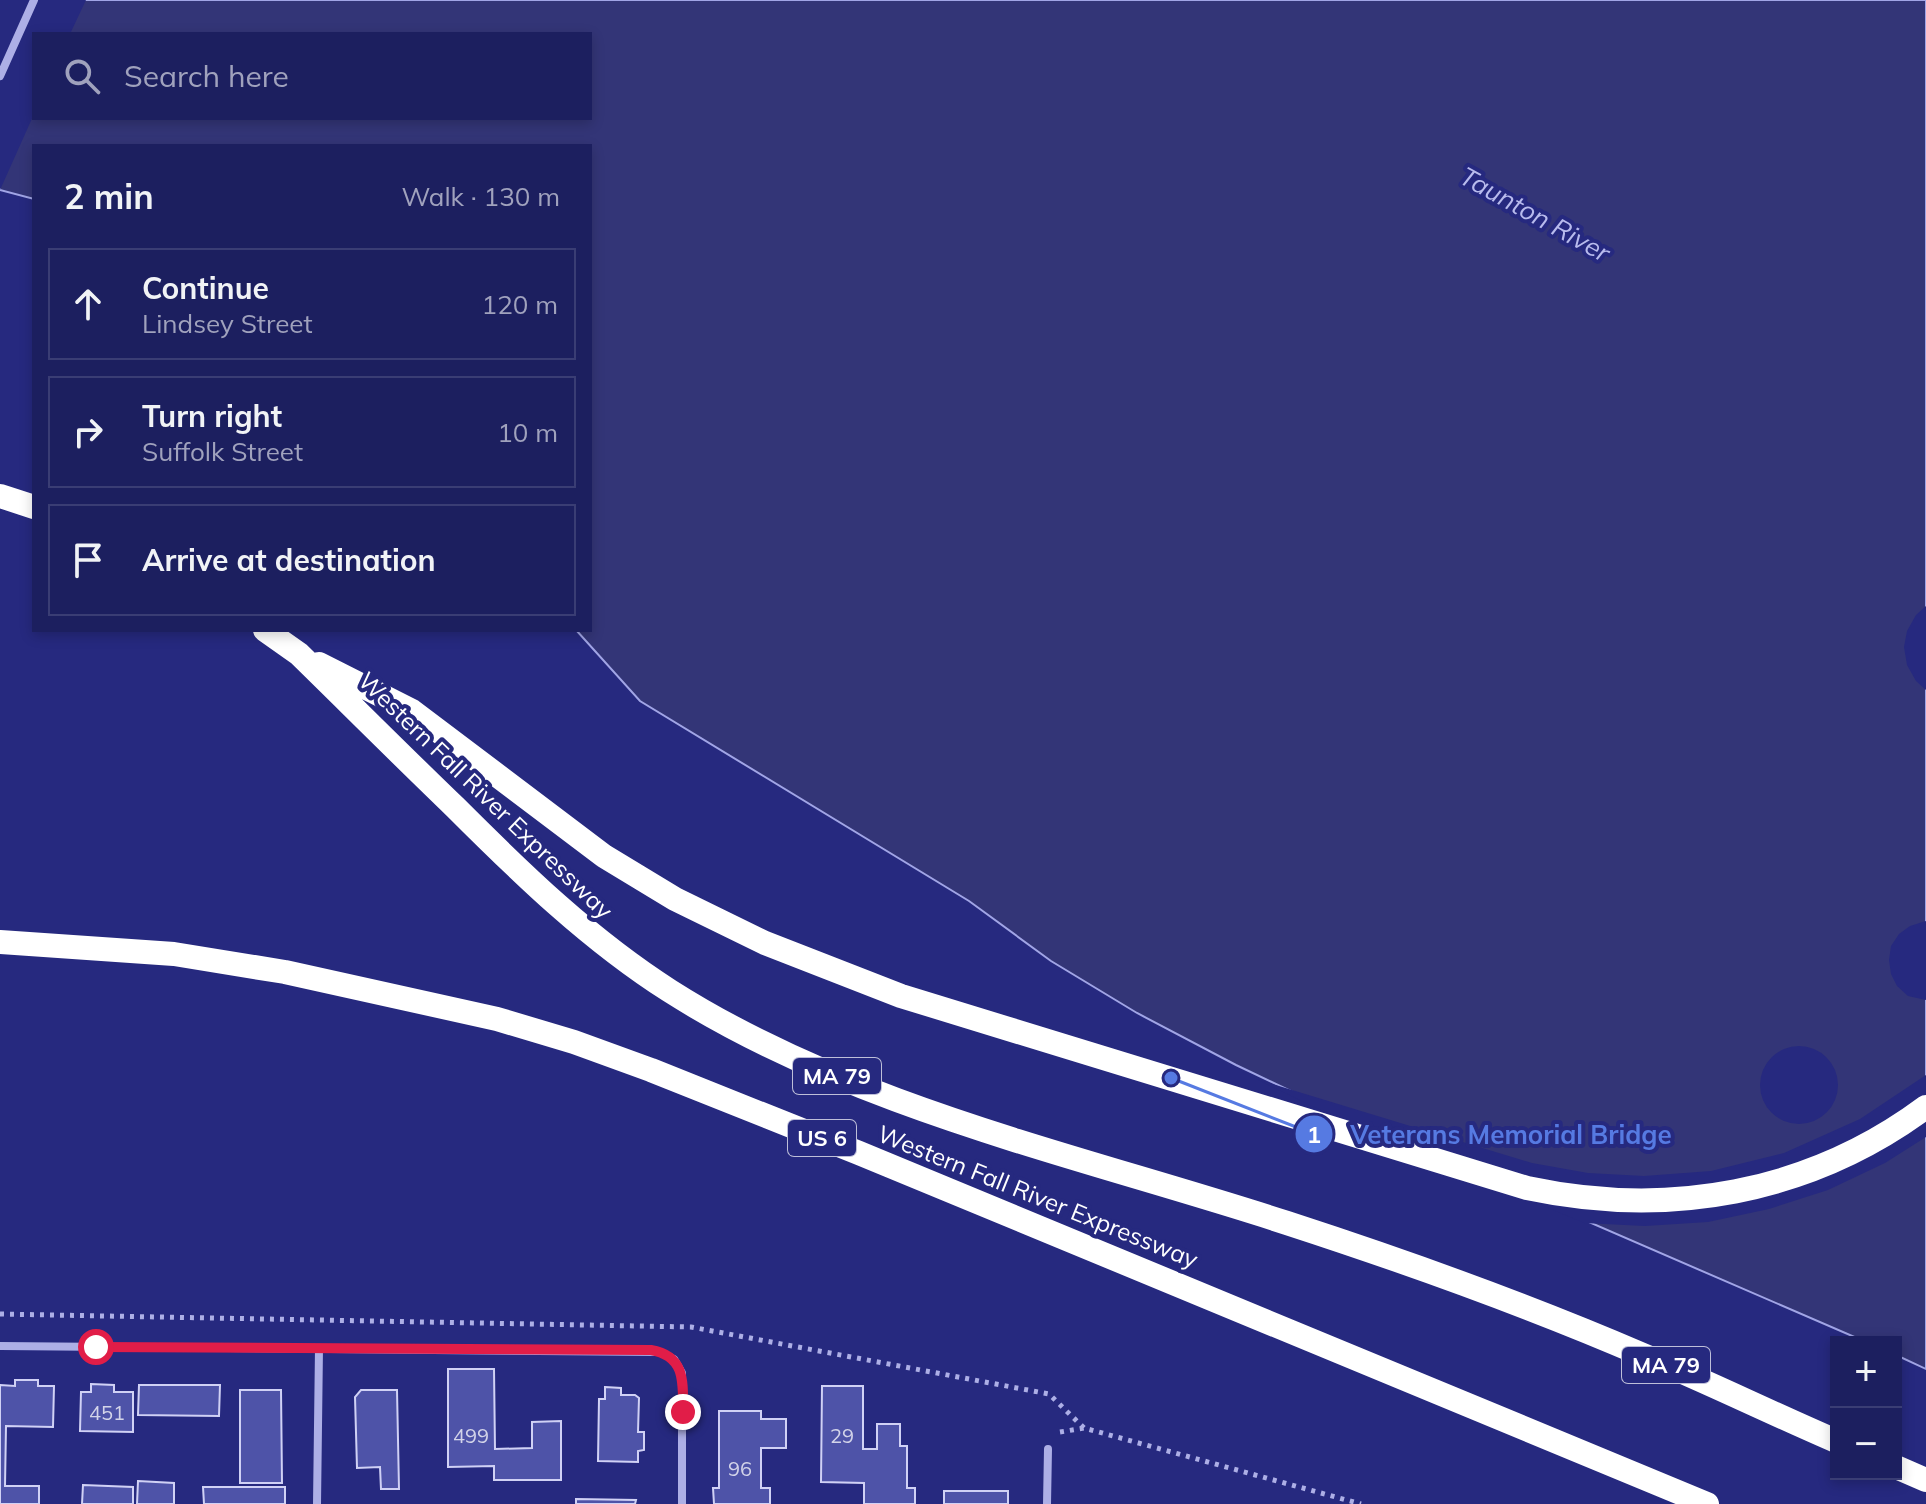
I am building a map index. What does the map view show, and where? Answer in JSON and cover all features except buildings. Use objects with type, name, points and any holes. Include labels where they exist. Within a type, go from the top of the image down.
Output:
[{"type":"highway","points":[[0,496],[32,506]]},
{"type":"highway","name":"Western Fall River Expressway","points":[[268,632],[299,654],[563,911],[598,940],[672,992],[756,1039],[837,1076],[949,1117],[1296,1226],[1505,1300],[1643,1355],[1830,1438]]},
{"type":"highway","points":[[299,654],[412,711],[604,856],[675,899],[765,943],[901,996],[1499,1180],[1585,1199],[1677,1200],[1762,1185],[1819,1167],[1886,1133],[1926,1107]]},
{"type":"highway","name":"Western Fall River Expressway","points":[[0,942],[174,954],[285,972],[497,1019],[574,1042],[859,1153],[1707,1504]]},
{"type":"highway","points":[[1902,1470],[1926,1480]]},
{"type":"street","points":[[0,76],[34,0]]},
{"type":"street","points":[[0,1346],[651,1350],[674,1359],[683,1381],[682,1504]]},
{"type":"street","points":[[317,1504],[319,1348]]},
{"type":"street","points":[[1047,1504],[1048,1449]]},
{"type":"path","points":[[1048,1449],[1051,1437],[1059,1432],[1084,1428],[1361,1504]]},
{"type":"water","name":"Taunton River","points":[[0,0],[1926,0],[1926,1369],[1902,1358],[1902,1336],[1852,1336],[1337,1113],[1236,1065],[1137,1013],[1051,961],[969,901],[640,701],[578,632],[592,632],[592,144],[32,144],[32,198],[0,190]]},
{"type":"pier","points":[[0,0],[86,0],[71,32],[32,32],[32,118],[0,190]]},
{"type":"pier","points":[[1926,606],[1926,690],[1916,681],[1907,665],[1904,647],[1907,631],[1916,615]]},
{"type":"pier","points":[[1926,921],[1926,1000],[1908,996],[1897,986],[1889,960],[1891,946],[1899,934],[1910,926]]},
{"type":"pier","points":[[1799,1046],[1814,1049],[1827,1057],[1835,1070],[1838,1085],[1835,1100],[1827,1113],[1814,1121],[1799,1124],[1784,1121],[1771,1113],[1763,1100],[1760,1085],[1763,1070],[1771,1057],[1784,1049]]},
{"type":"pier","points":[[1926,1075],[1926,1137],[1885,1163],[1828,1190],[1769,1209],[1708,1222],[1645,1226],[1584,1223],[1335,1117],[1256,1079],[1532,1163],[1588,1173],[1644,1176],[1711,1171],[1784,1153],[1860,1119]]},
{"type":"place","name":"Veterans Memorial Bridge","points":[[1171,1078]]},
{"type":"route","points":[[96,1347],[651,1350],[667,1355],[679,1366],[683,1381],[683,1412]]}]
